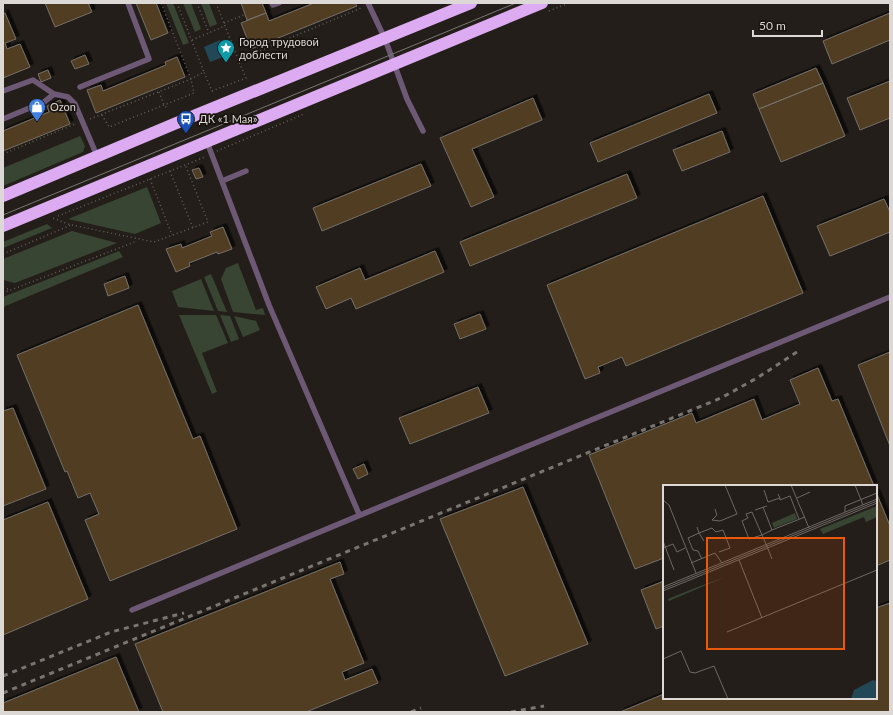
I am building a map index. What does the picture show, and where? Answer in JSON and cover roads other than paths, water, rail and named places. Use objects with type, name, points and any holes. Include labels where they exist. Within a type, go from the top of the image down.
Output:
[{"type":"highway","points":[[3,196],[471,3]]},
{"type":"highway","points":[[3,226],[542,3]]},
{"type":"lane","points":[[80,87],[149,59],[128,3]]},
{"type":"lane","points":[[272,3],[273,5],[279,3]]},
{"type":"lane","points":[[369,4],[385,39],[407,99],[423,131]]},
{"type":"lane","points":[[3,91],[33,80],[54,94],[68,97],[75,104],[97,156]]},
{"type":"lane","points":[[3,119],[44,102],[54,94]]},
{"type":"lane","points":[[207,142],[268,305],[359,514]]},
{"type":"lane","points":[[222,181],[246,171]]},
{"type":"lane","points":[[132,610],[359,514],[550,438],[890,297]]},
{"type":"water","points":[[220,40],[226,56],[210,62],[204,47]]},
{"type":"tram line","points":[[3,215],[516,3]]},
{"type":"railway","points":[[3,693],[721,398],[757,378],[800,350]]},
{"type":"railway","points":[[3,676],[111,632],[184,613]]},
{"type":"railway","points":[[511,712],[544,706]]},
{"type":"railway","points":[[411,712],[421,708]]},
{"type":"place","name":"Город трудовой доблести","points":[[226,63]]},
{"type":"place","name":"Ozon","points":[[37,122]]},
{"type":"place","name":"ДК «1 Мая»","points":[[186,134]]}]
